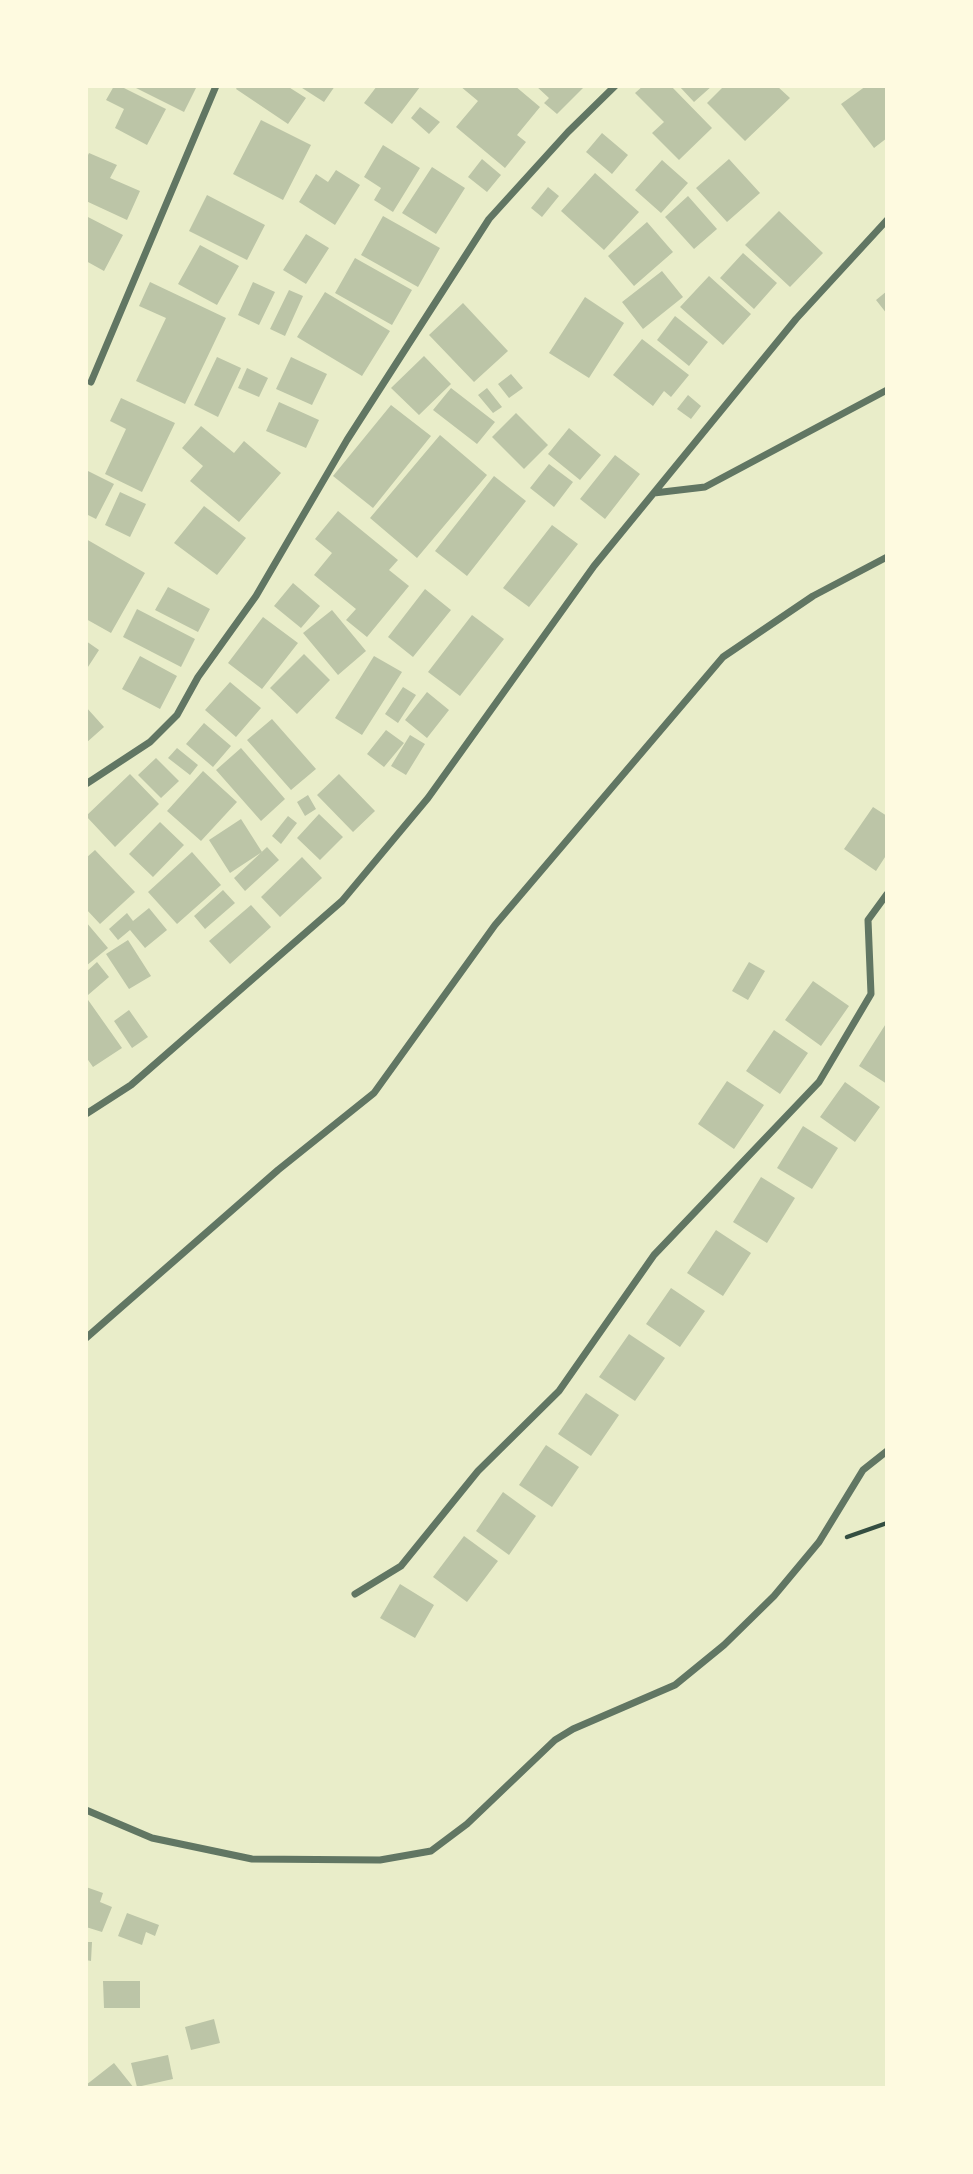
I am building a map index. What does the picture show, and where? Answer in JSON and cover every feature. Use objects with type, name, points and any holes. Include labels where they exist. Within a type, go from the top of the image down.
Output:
[{"type":"street","points":[[91,383],[216,86]]},
{"type":"street","points":[[86,784],[150,742],[177,715],[198,677],[256,596],[347,440],[489,219],[568,132],[615,86]]},
{"type":"street","points":[[86,1114],[131,1085],[342,901],[428,798],[594,566],[796,319],[887,220]]},
{"type":"street","points":[[653,493],[705,486],[887,390]]},
{"type":"street","points":[[86,1338],[278,1170],[374,1093],[495,925],[723,657],[813,596],[887,557]]},
{"type":"street","points":[[355,1594],[401,1566],[478,1471],[559,1391],[654,1255],[819,1082],[871,994],[868,920],[887,894]]},
{"type":"street","points":[[86,1810],[152,1838],[252,1858],[380,1860],[431,1851],[467,1824],[555,1741],[573,1729],[675,1685],[724,1645],[774,1596],[819,1542],[863,1470],[887,1451]]},
{"type":"path","points":[[819,1542],[855,1536],[887,1523]]},
{"type":"building","points":[[114,86],[120,86],[166,109],[147,145],[115,128],[124,109],[106,100]]},
{"type":"building","points":[[132,86],[197,86],[184,112]]},
{"type":"building","points":[[238,86],[287,86],[306,98],[288,124],[236,89]]},
{"type":"building","points":[[299,86],[335,86],[324,102]]},
{"type":"building","points":[[377,86],[420,87],[392,124],[364,103]]},
{"type":"building","points":[[460,86],[515,86],[540,107],[517,135],[526,142],[505,168],[456,127],[478,101]]},
{"type":"building","points":[[536,86],[585,86],[557,114],[544,103],[549,98]]},
{"type":"building","points":[[643,86],[671,86],[712,128],[679,160],[652,133],[664,122],[635,93]]},
{"type":"building","points":[[679,86],[712,86],[694,102]]},
{"type":"building","points":[[724,86],[777,86],[790,98],[745,141],[707,103]]},
{"type":"building","points":[[866,86],[887,86],[887,138],[874,148],[841,104]]},
{"type":"building","points":[[420,107],[440,122],[429,134],[411,118]]},
{"type":"building","points":[[261,120],[311,145],[283,200],[233,174]]},
{"type":"building","points":[[602,133],[628,155],[612,174],[586,152]]},
{"type":"building","points":[[383,145],[420,168],[393,212],[374,200],[381,188],[364,177]]},
{"type":"building","points":[[89,153],[117,165],[110,178],[140,191],[127,220],[86,201],[86,159]]},
{"type":"building","points":[[482,159],[501,175],[487,192],[468,177]]},
{"type":"building","points":[[729,159],[760,193],[727,222],[696,188]]},
{"type":"building","points":[[662,160],[688,183],[661,213],[635,190]]},
{"type":"building","points":[[432,167],[465,188],[436,234],[402,213]]},
{"type":"building","points":[[336,170],[360,185],[335,225],[299,202],[316,174],[328,182]]},
{"type":"building","points":[[595,173],[639,212],[604,250],[561,211]]},
{"type":"building","points":[[548,187],[559,196],[542,217],[531,208]]},
{"type":"building","points":[[207,195],[265,225],[247,260],[189,231]]},
{"type":"building","points":[[688,196],[717,229],[694,249],[665,217]]},
{"type":"building","points":[[779,211],[823,253],[790,287],[745,245]]},
{"type":"building","points":[[86,216],[123,235],[104,271],[86,261]]},
{"type":"building","points":[[383,216],[440,248],[418,287],[361,255]]},
{"type":"building","points":[[647,222],[673,252],[634,286],[608,256]]},
{"type":"building","points":[[306,234],[329,248],[306,284],[283,270]]},
{"type":"building","points":[[200,245],[239,266],[217,305],[178,284]]},
{"type":"building","points":[[743,253],[777,283],[754,309],[720,278]]},
{"type":"building","points":[[355,258],[412,290],[392,325],[335,293]]},
{"type":"building","points":[[662,271],[683,297],[643,329],[622,302]]},
{"type":"building","points":[[709,276],[751,314],[723,345],[680,307]]},
{"type":"building","points":[[150,282],[226,318],[185,404],[136,381],[166,318],[139,306]]},
{"type":"building","points":[[253,282],[275,292],[259,325],[238,315]]},
{"type":"building","points":[[289,290],[303,296],[285,336],[270,329]]},
{"type":"building","points":[[887,291],[887,314],[876,300]]},
{"type":"building","points":[[325,292],[390,331],[362,376],[297,337]]},
{"type":"building","points":[[585,297],[624,323],[589,378],[549,353]]},
{"type":"building","points":[[463,303],[508,351],[474,382],[429,335]]},
{"type":"building","points":[[675,316],[708,342],[689,366],[657,340]]},
{"type":"building","points":[[642,339],[689,375],[671,397],[664,391],[653,406],[613,375]]},
{"type":"building","points":[[424,356],[451,384],[419,415],[391,388]]},
{"type":"building","points":[[217,357],[241,368],[218,417],[194,405]]},
{"type":"building","points":[[291,357],[327,374],[312,405],[276,389]]},
{"type":"building","points":[[247,368],[268,378],[259,397],[238,388]]},
{"type":"building","points":[[511,374],[523,388],[509,398],[498,384]]},
{"type":"building","points":[[451,388],[495,422],[477,444],[433,410]]},
{"type":"building","points":[[487,388],[502,407],[493,413],[478,395]]},
{"type":"building","points":[[688,395],[701,406],[691,419],[677,409]]},
{"type":"building","points":[[121,398],[175,423],[142,492],[105,474],[126,429],[110,421]]},
{"type":"building","points":[[279,402],[319,420],[306,448],[266,431]]},
{"type":"building","points":[[391,405],[431,436],[373,508],[333,476]]},
{"type":"building","points":[[516,413],[548,445],[524,469],[492,437]]},
{"type":"building","points":[[201,426],[234,453],[244,441],[281,473],[239,522],[190,481],[203,466],[182,448]]},
{"type":"building","points":[[569,428],[601,455],[580,480],[548,454]]},
{"type":"building","points":[[440,435],[487,475],[417,558],[370,518]]},
{"type":"building","points":[[615,455],[640,474],[605,519],[580,499]]},
{"type":"building","points":[[549,464],[573,482],[554,507],[530,488]]},
{"type":"building","points":[[86,470],[114,484],[96,519],[86,514]]},
{"type":"building","points":[[494,476],[526,501],[467,576],[435,551]]},
{"type":"building","points":[[120,492],[146,504],[130,537],[105,525]]},
{"type":"building","points":[[204,506],[246,538],[217,575],[174,543]]},
{"type":"building","points":[[338,511],[398,560],[389,570],[409,586],[367,637],[346,620],[356,609],[314,575],[332,553],[315,539]]},
{"type":"building","points":[[552,525],[578,544],[529,607],[503,588]]},
{"type":"building","points":[[86,539],[145,573],[111,633],[86,619]]},
{"type":"building","points":[[293,583],[320,606],[301,628],[274,606]]},
{"type":"building","points":[[168,587],[210,609],[198,632],[155,610]]},
{"type":"building","points":[[425,589],[451,610],[413,657],[388,637]]},
{"type":"building","points":[[137,609],[195,639],[181,667],[123,637]]},
{"type":"building","points":[[332,610],[366,651],[338,675],[303,633]]},
{"type":"building","points":[[472,615],[504,639],[460,696],[428,672]]},
{"type":"building","points":[[263,617],[298,643],[262,689],[228,663]]},
{"type":"building","points":[[86,641],[99,650],[86,670]]},
{"type":"building","points":[[304,654],[330,680],[297,714],[270,688]]},
{"type":"building","points":[[140,656],[177,676],[160,709],[122,689]]},
{"type":"building","points":[[374,656],[402,672],[362,735],[335,718]]},
{"type":"building","points":[[230,682],[261,708],[236,737],[205,710]]},
{"type":"building","points":[[403,687],[416,695],[398,723],[385,714]]},
{"type":"building","points":[[427,692],[449,710],[427,738],[405,720]]},
{"type":"building","points":[[86,707],[104,727],[86,743]]},
{"type":"building","points":[[272,719],[316,769],[291,790],[247,740]]},
{"type":"building","points":[[204,723],[231,746],[213,767],[186,744]]},
{"type":"building","points":[[386,730],[404,743],[384,767],[367,754]]},
{"type":"building","points":[[410,735],[425,744],[406,775],[391,766]]},
{"type":"building","points":[[177,748],[198,765],[190,775],[168,758]]},
{"type":"building","points":[[241,748],[285,799],[261,821],[216,770]]},
{"type":"building","points":[[156,758],[179,781],[161,798],[138,775]]},
{"type":"building","points":[[203,771],[237,802],[201,841],[167,811]]},
{"type":"building","points":[[130,774],[159,804],[115,847],[86,816]]},
{"type":"building","points":[[339,774],[375,811],[353,832],[317,795]]},
{"type":"building","points":[[308,795],[316,809],[305,816],[297,802]]},
{"type":"building","points":[[873,807],[887,816],[887,854],[876,871],[844,849]]},
{"type":"building","points":[[319,814],[343,837],[320,860],[297,838]]},
{"type":"building","points":[[288,816],[297,823],[281,844],[272,836]]},
{"type":"building","points":[[241,819],[262,852],[230,873],[209,840]]},
{"type":"building","points":[[160,822],[184,845],[153,877],[129,854]]},
{"type":"building","points":[[267,847],[279,860],[245,891],[234,878]]},
{"type":"building","points":[[95,850],[135,892],[100,924],[86,909],[86,858]]},
{"type":"building","points":[[192,852],[221,885],[177,924],[148,892]]},
{"type":"building","points":[[302,857],[322,878],[280,917],[261,897]]},
{"type":"building","points":[[223,890],[235,903],[205,929],[194,916]]},
{"type":"building","points":[[251,905],[271,927],[230,964],[209,941]]},
{"type":"building","points":[[149,908],[167,930],[145,948],[130,930],[118,940],[109,929],[127,913],[133,921]]},
{"type":"building","points":[[86,922],[108,948],[86,966]]},
{"type":"building","points":[[128,940],[151,976],[129,989],[106,954]]},
{"type":"building","points":[[97,962],[109,977],[88,995],[86,972]]},
{"type":"building","points":[[749,962],[765,971],[748,1000],[732,991]]},
{"type":"building","points":[[813,981],[849,1006],[821,1046],[785,1020]]},
{"type":"building","points":[[86,997],[122,1048],[93,1067],[86,1057]]},
{"type":"building","points":[[129,1010],[148,1037],[132,1048],[114,1021]]},
{"type":"building","points":[[887,1022],[887,1084],[859,1066]]},
{"type":"building","points":[[774,1030],[808,1053],[780,1094],[746,1071]]},
{"type":"building","points":[[727,1081],[764,1105],[734,1149],[698,1124]]},
{"type":"building","points":[[845,1082],[880,1107],[855,1142],[820,1117]]},
{"type":"building","points":[[803,1126],[838,1148],[812,1189],[777,1168]]},
{"type":"building","points":[[761,1177],[795,1198],[767,1243],[733,1222]]},
{"type":"building","points":[[716,1230],[751,1253],[723,1296],[687,1273]]},
{"type":"building","points":[[671,1288],[705,1311],[680,1347],[646,1324]]},
{"type":"building","points":[[629,1334],[665,1358],[635,1401],[599,1377]]},
{"type":"building","points":[[586,1393],[619,1415],[591,1456],[558,1434]]},
{"type":"building","points":[[546,1445],[579,1467],[552,1507],[519,1485]]},
{"type":"building","points":[[503,1492],[536,1516],[509,1555],[476,1531]]},
{"type":"building","points":[[464,1536],[498,1561],[467,1602],[433,1577]]},
{"type":"building","points":[[400,1584],[434,1605],[415,1638],[380,1618]]},
{"type":"building","points":[[86,1887],[103,1893],[100,1902],[112,1907],[102,1932],[86,1927]]},
{"type":"building","points":[[127,1913],[159,1925],[155,1936],[146,1932],[142,1945],[118,1936]]},
{"type":"building","points":[[86,1942],[92,1942],[91,1961],[86,1960]]},
{"type":"building","points":[[103,1981],[140,1981],[140,2008],[104,2008]]},
{"type":"building","points":[[214,2019],[220,2043],[191,2050],[185,2027]]},
{"type":"building","points":[[168,2055],[173,2079],[137,2087],[131,2063]]},
{"type":"building","points":[[114,2063],[134,2088],[86,2088],[86,2085]]}]
